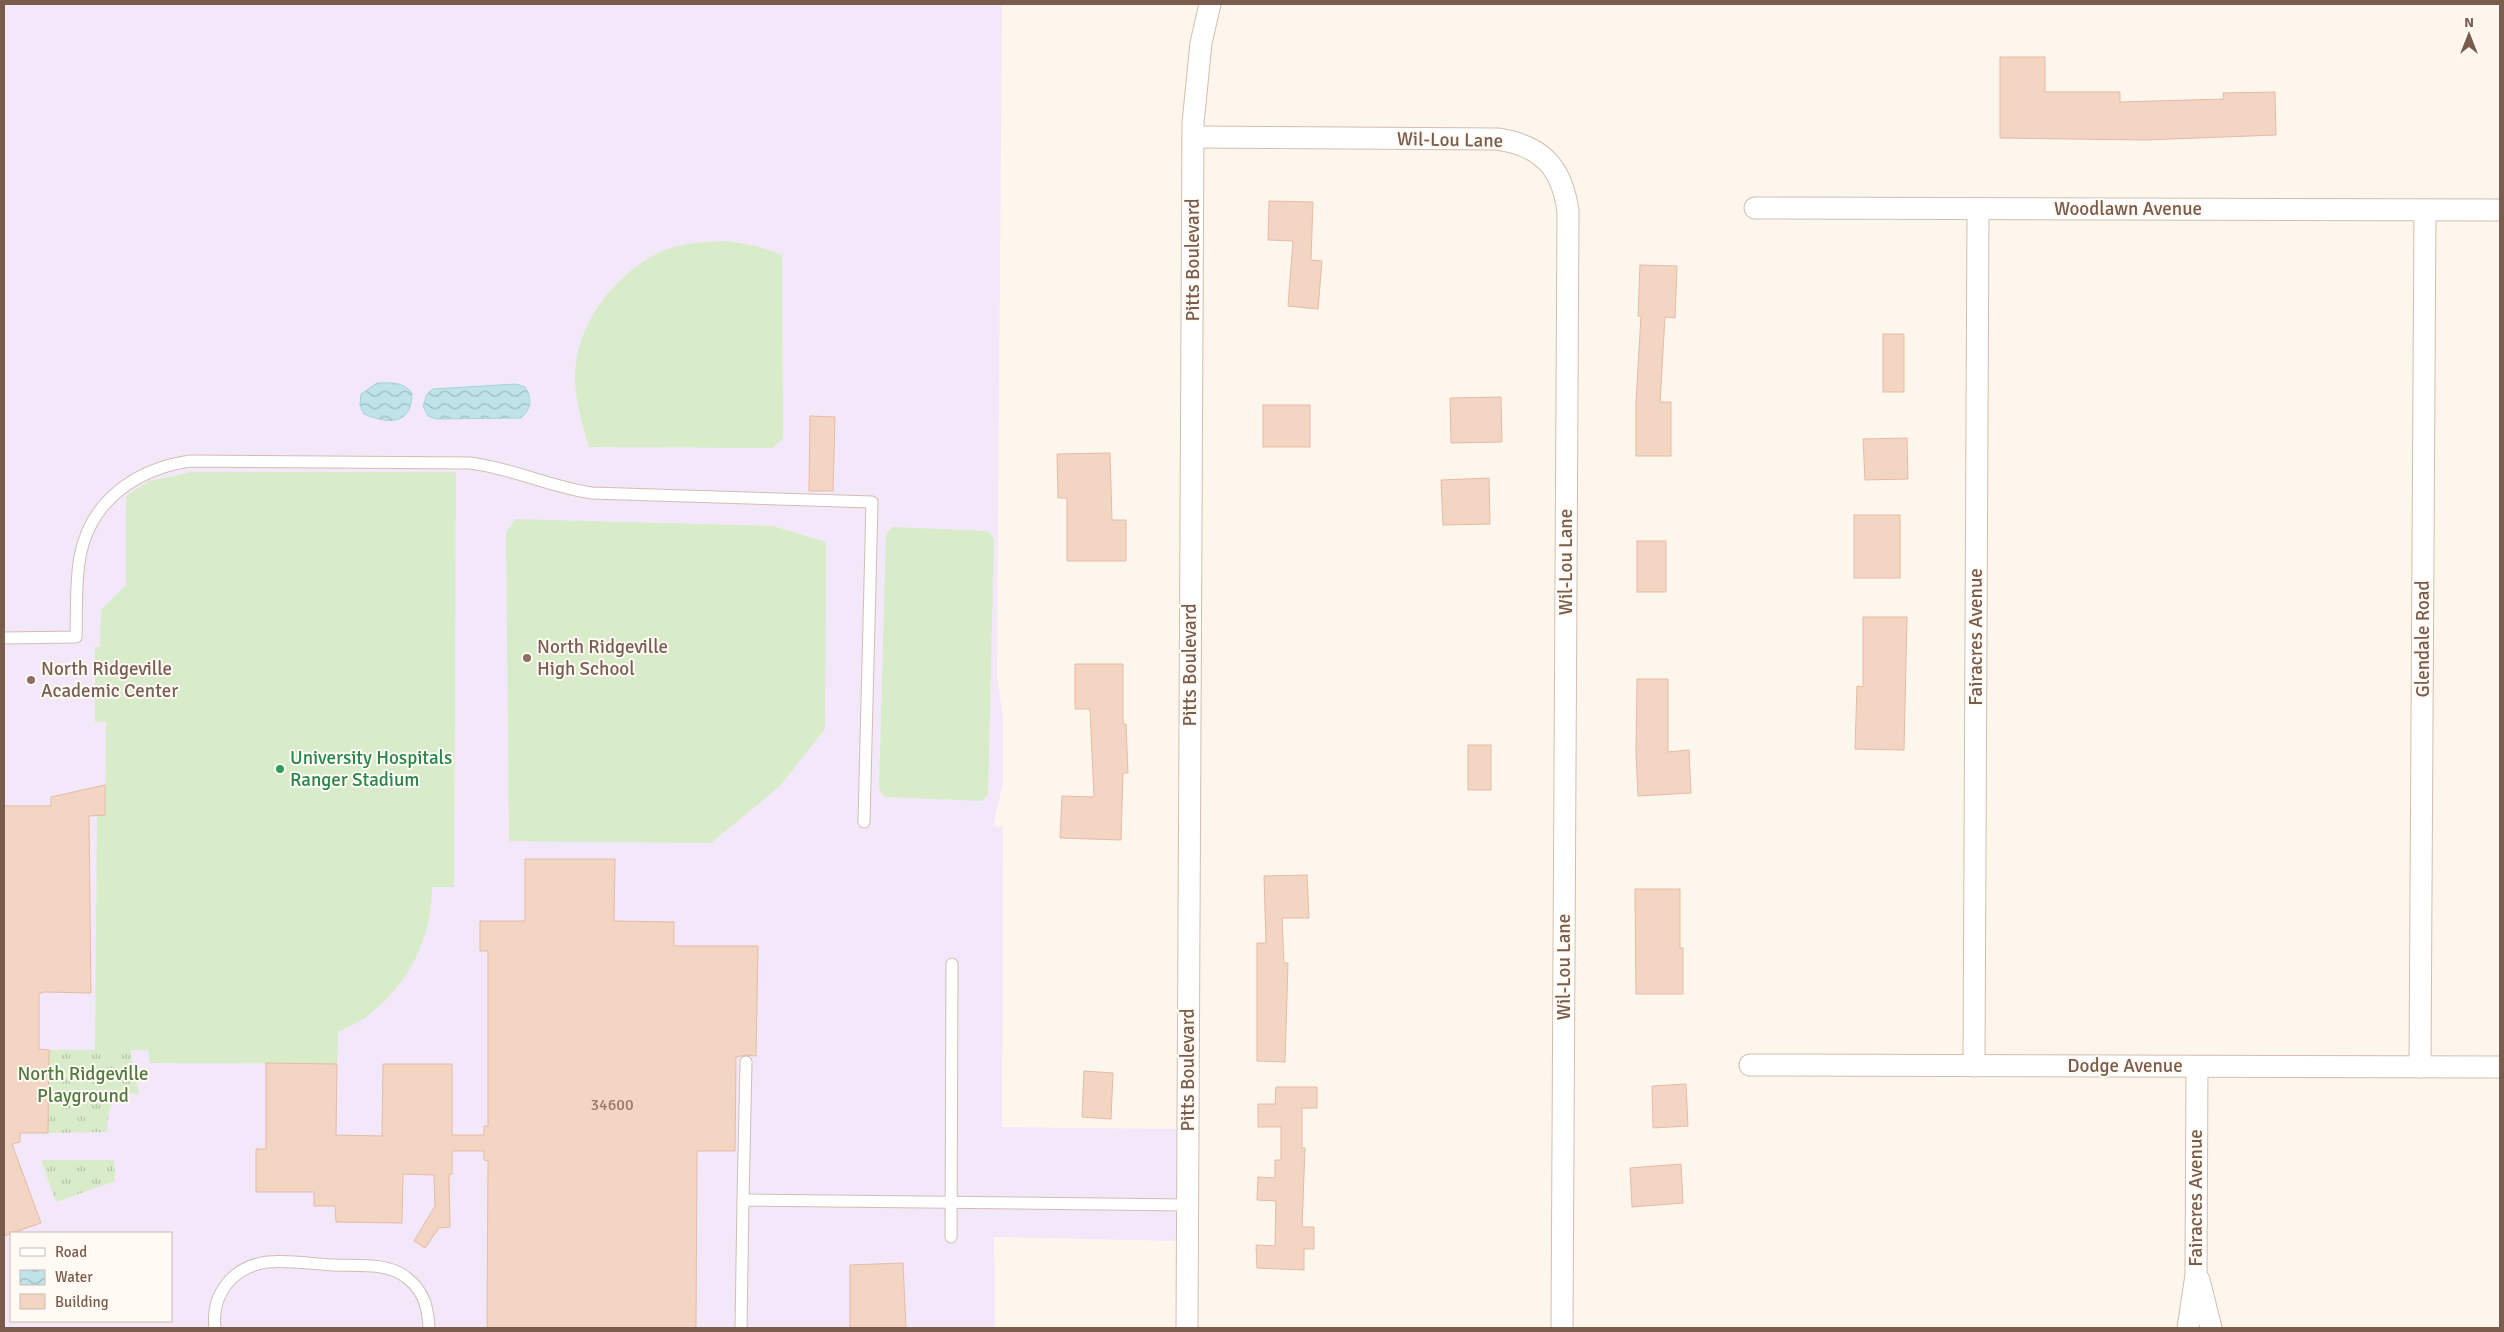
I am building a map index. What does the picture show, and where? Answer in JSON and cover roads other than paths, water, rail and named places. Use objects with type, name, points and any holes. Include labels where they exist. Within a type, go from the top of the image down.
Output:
[{"type":"street","name":"Pitts Boulevard","points":[[1187,1328],[1193,137],[1196,82],[1201,43],[1210,4]]},
{"type":"street","name":"Wil-Lou Lane","points":[[1193,137],[1497,139],[1515,142],[1532,149],[1547,160],[1558,175],[1565,192],[1568,211],[1562,1328]]},
{"type":"street","name":"Woodlawn Avenue","points":[[1755,208],[2500,210]]},
{"type":"street","name":"Fairacres Avenue","points":[[1974,1066],[1978,209]]},
{"type":"street","name":"Glendale Road","points":[[2420,1067],[2425,210]]},
{"type":"street","name":"Dodge Avenue","points":[[1750,1065],[2500,1067]]},
{"type":"street","name":"Fairacres Avenue","points":[[2188,1328],[2196,1274],[2197,1067]]},
{"type":"street","points":[[2195,1260],[2211,1328]]},
{"type":"lane","points":[[4,638],[76,637],[80,557],[87,533],[95,518],[104,505],[127,483],[150,470],[176,463],[190,461],[470,463],[510,470],[565,488],[592,493],[872,502],[864,822]]},
{"type":"lane","points":[[951,1238],[952,964]]},
{"type":"lane","points":[[740,1328],[746,1062]]},
{"type":"lane","points":[[743,1200],[1187,1205]]},
{"type":"lane","points":[[215,1328],[216,1302],[225,1284],[244,1270],[268,1262],[376,1267],[398,1272],[414,1284],[425,1300],[428,1307],[429,1328]]},
{"type":"water","points":[[377,383],[392,383],[404,386],[412,393],[408,412],[403,417],[397,420],[381,420],[364,414],[360,405],[361,394]]},
{"type":"water","points":[[516,384],[525,387],[530,400],[527,411],[521,418],[436,419],[428,416],[423,406],[427,394],[433,389]]},
{"type":"place","name":"North Ridgeville High School","points":[[527,658]]},
{"type":"place","name":"North Ridgeville Academic Center","points":[[31,680]]},
{"type":"place","name":"University Hospitals Ranger Stadium","points":[[280,769]]},
{"type":"park label","name":"North Ridgeville Playground","points":[[83,1085]]}]
